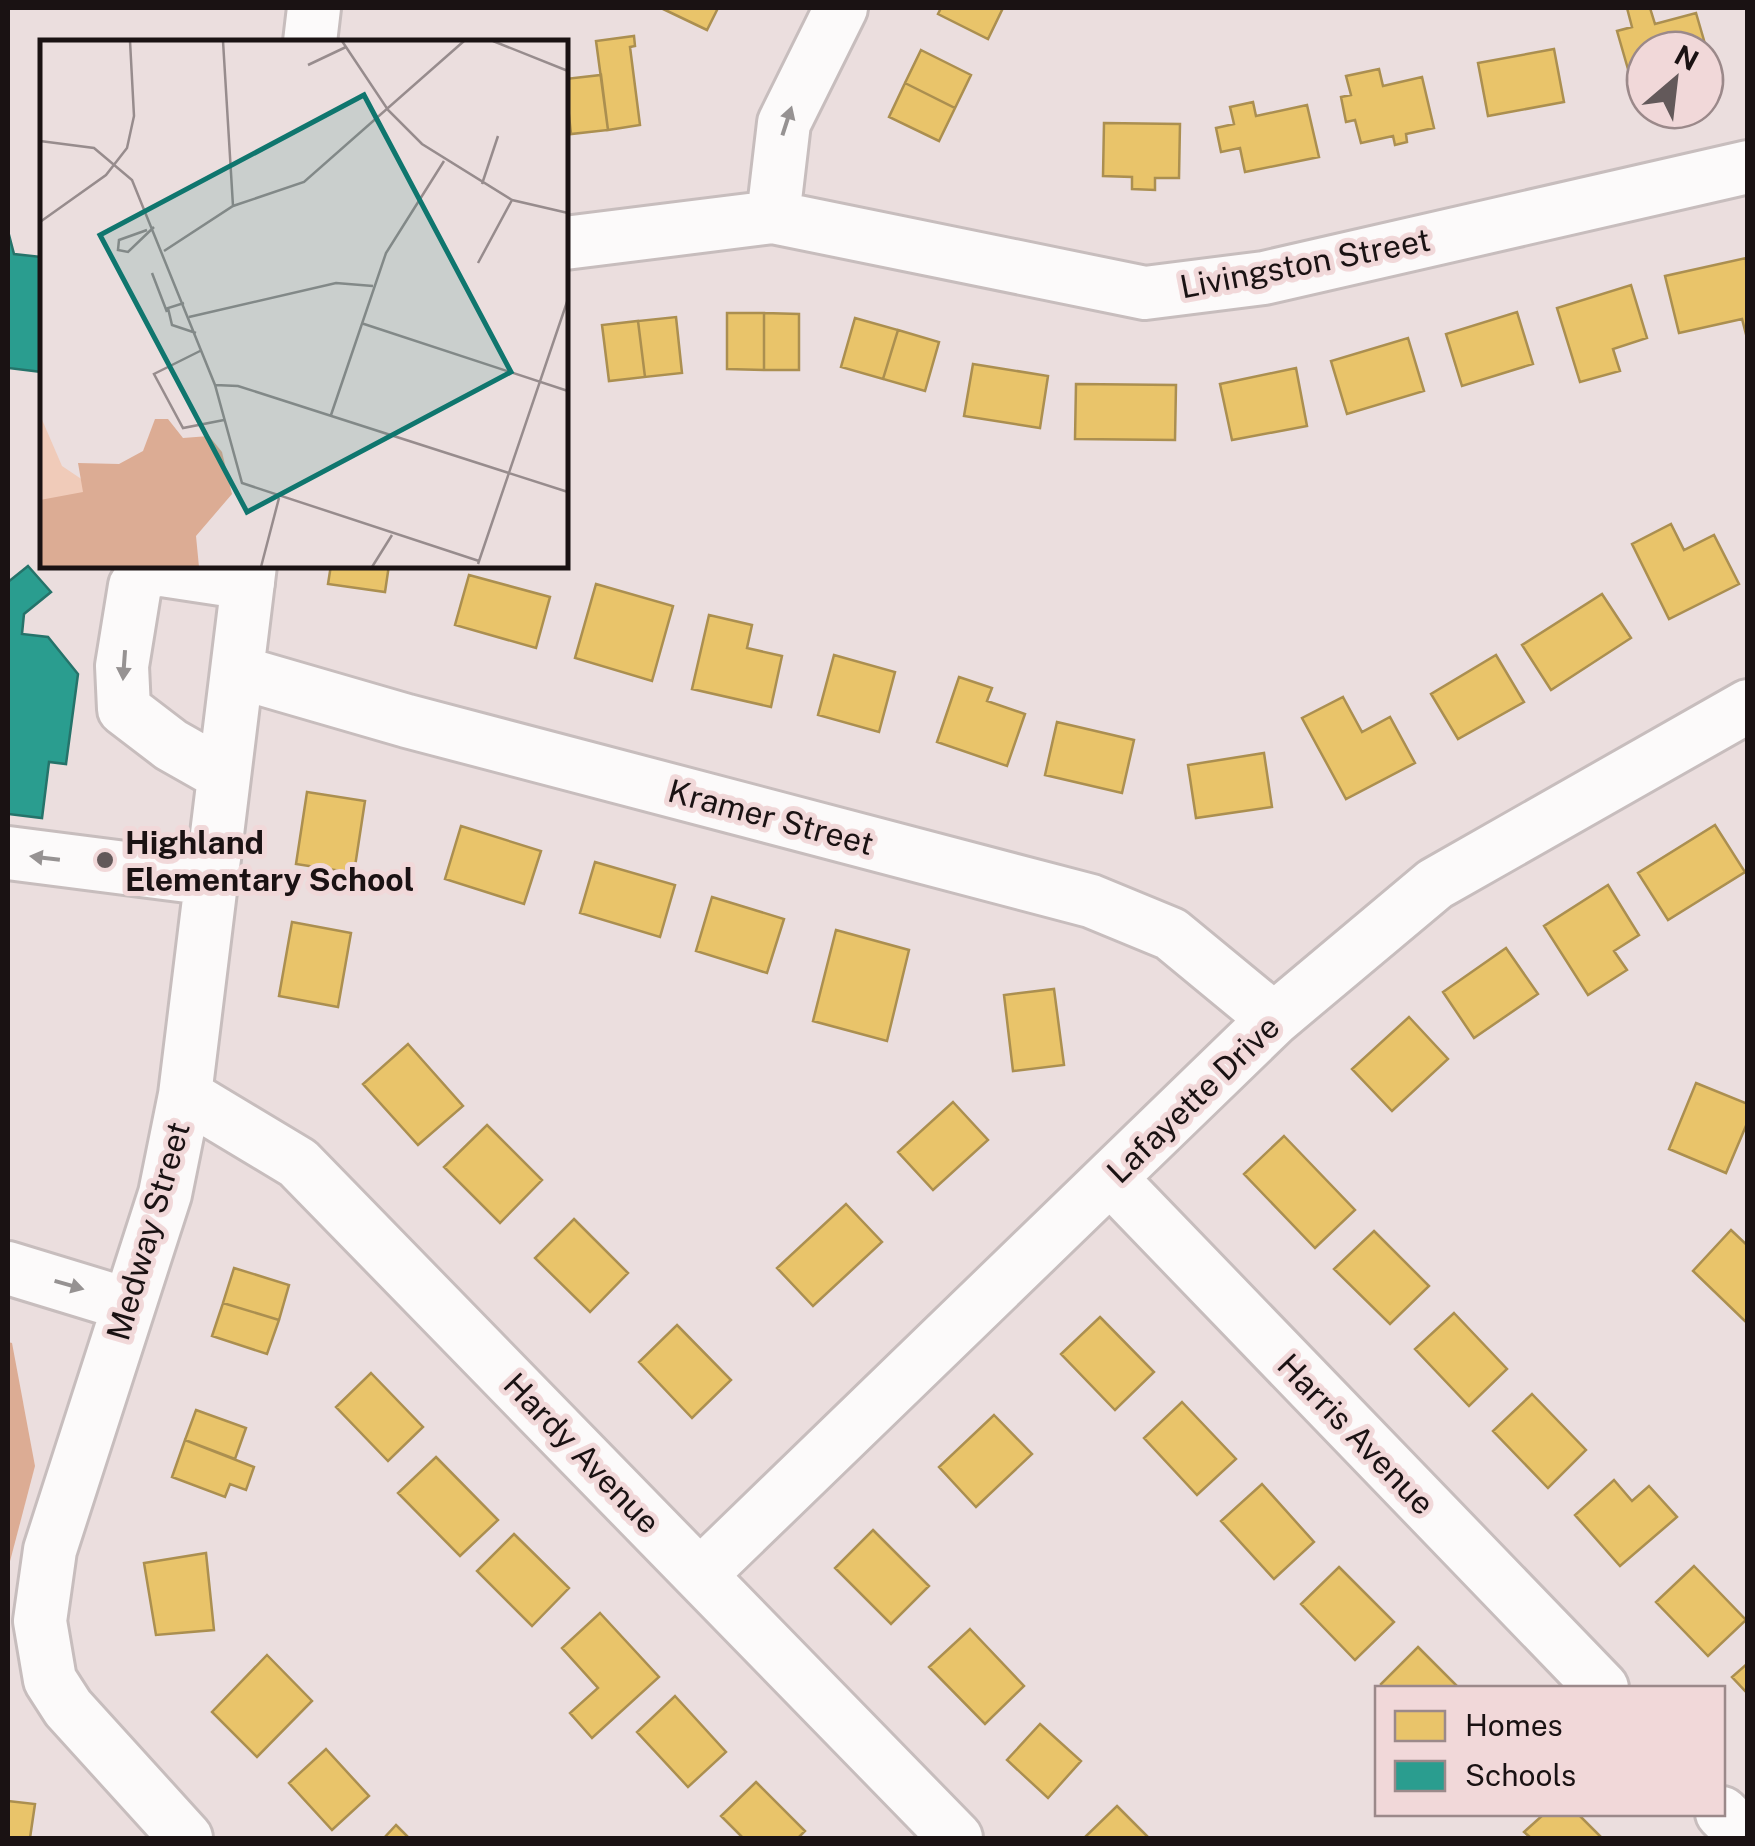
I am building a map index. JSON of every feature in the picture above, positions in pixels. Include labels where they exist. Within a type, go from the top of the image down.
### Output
[{"type":"street","points":[[310,40],[314,8]]},
{"type":"street","points":[[773,217],[784,124],[840,8]]},
{"type":"street","name":"Livingston Street","points":[[568,243],[773,217],[1145,293],[1264,278],[1748,166]]},
{"type":"street","points":[[224,775],[172,745],[124,709],[122,666],[136,576],[150,568],[249,574]]},
{"type":"street","name":"Medway Street","points":[[186,1838],[59,1694],[50,1680],[40,1621],[50,1550],[165,1194],[185,1094],[249,574]]},
{"type":"street","name":"Kramer Street","points":[[238,672],[407,721],[1091,901],[1171,934],[1274,1019]]},
{"type":"street","name":"Lafayette Drive","points":[[701,1574],[1274,1019],[1434,884],[1748,706]]},
{"type":"street","points":[[8,853],[211,879]]},
{"type":"street","name":"Hardy Avenue","points":[[185,1094],[298,1163],[956,1838]]},
{"type":"street","name":"Harris Avenue","points":[[1110,1179],[1600,1686]]},
{"type":"street","points":[[8,1268],[130,1304]]},
{"type":"street","points":[[1725,1816],[1747,1838]]},
{"type":"shaded area","points":[[8,1342],[12,1343],[35,1466],[8,1569]]},
{"type":"building: Homes","points":[[661,8],[718,8],[707,30]]},
{"type":"building: Homes","points":[[941,8],[1003,8],[988,39],[938,14]]},
{"type":"building: Homes","points":[[1627,8],[1650,8],[1655,24],[1696,13],[1701,30],[1625,30],[1625,59],[1617,31],[1632,27]]},
{"type":"building: Homes","points":[[634,36],[635,46],[630,47],[640,125],[608,130],[596,41]]},
{"type":"building: Homes","points":[[1554,49],[1564,102],[1488,116],[1478,63]]},
{"type":"building: Homes","points":[[921,50],[971,75],[955,108],[905,83]]},
{"type":"building: Homes","points":[[1379,69],[1383,86],[1422,77],[1434,128],[1406,134],[1407,142],[1395,145],[1393,136],[1361,143],[1355,120],[1346,122],[1341,97],[1351,95],[1346,76]]},
{"type":"building: Homes","points":[[601,75],[608,130],[571,134],[568,79]]},
{"type":"building: Homes","points":[[905,83],[955,108],[939,141],[889,117]]},
{"type":"building: Homes","points":[[1253,102],[1256,116],[1307,105],[1319,157],[1245,172],[1240,148],[1221,152],[1216,128],[1234,124],[1230,107]]},
{"type":"building: Homes","points":[[1104,123],[1180,124],[1179,178],[1155,178],[1155,190],[1132,189],[1132,177],[1103,176]]},
{"type":"building: Homes","points":[[1746,258],[1748,342],[1742,319],[1679,333],[1665,276]]},
{"type":"building: Homes","points":[[1631,285],[1647,338],[1613,349],[1620,371],[1580,382],[1557,308]]},
{"type":"building: Homes","points":[[1517,312],[1533,364],[1462,386],[1446,334]]},
{"type":"building: Homes","points":[[727,313],[764,313],[764,370],[727,369]]},
{"type":"building: Homes","points":[[764,313],[799,314],[799,370],[764,370]]},
{"type":"building: Homes","points":[[676,317],[682,373],[645,377],[638,321]]},
{"type":"building: Homes","points":[[855,318],[898,330],[883,379],[841,367]]},
{"type":"building: Homes","points":[[638,321],[645,377],[609,381],[602,325]]},
{"type":"building: Homes","points":[[898,330],[939,342],[925,391],[883,379]]},
{"type":"building: Homes","points":[[1408,338],[1424,391],[1347,414],[1331,361]]},
{"type":"building: Homes","points":[[973,364],[1048,376],[1040,428],[964,416]]},
{"type":"building: Homes","points":[[1296,368],[1307,426],[1232,440],[1220,384]]},
{"type":"building: Homes","points":[[1076,384],[1176,385],[1175,440],[1075,439]]},
{"type":"building: Homes","points":[[1671,524],[1684,550],[1714,535],[1739,584],[1669,619],[1632,544]]},
{"type":"building: Homes","points":[[331,568],[389,568],[385,592],[328,584]]},
{"type":"building: Homes","points":[[469,575],[550,597],[536,648],[455,625]]},
{"type":"building: Homes","points":[[596,584],[673,606],[652,681],[575,658]]},
{"type":"building: Homes","points":[[1602,594],[1631,638],[1551,690],[1522,645]]},
{"type":"building: Homes","points":[[709,615],[752,625],[747,648],[782,656],[771,707],[692,689]]},
{"type":"building: Homes","points":[[834,655],[895,672],[879,732],[818,715]]},
{"type":"building: Homes","points":[[1496,655],[1524,702],[1458,739],[1431,694]]},
{"type":"building: Homes","points":[[959,677],[992,688],[987,701],[1025,714],[1007,766],[937,742]]},
{"type":"building: Homes","points":[[1343,697],[1362,732],[1390,717],[1415,763],[1346,799],[1302,718]]},
{"type":"building: Homes","points":[[1057,722],[1134,740],[1122,793],[1045,775]]},
{"type":"building: Homes","points":[[1264,753],[1272,807],[1196,818],[1188,765]]},
{"type":"building: Homes","points":[[307,792],[365,801],[354,873],[296,864]]},
{"type":"building: Homes","points":[[1715,825],[1745,872],[1668,920],[1638,873]]},
{"type":"building: Homes","points":[[461,826],[541,851],[524,904],[445,879]]},
{"type":"building: Homes","points":[[595,862],[675,885],[660,937],[580,913]]},
{"type":"building: Homes","points":[[1608,885],[1639,935],[1614,951],[1627,970],[1588,995],[1544,926]]},
{"type":"building: Homes","points":[[712,897],[784,919],[767,973],[696,951]]},
{"type":"building: Homes","points":[[292,922],[351,933],[338,1007],[279,996]]},
{"type":"building: Homes","points":[[836,930],[909,950],[887,1041],[813,1021]]},
{"type":"building: Homes","points":[[1506,948],[1538,994],[1474,1038],[1443,992]]},
{"type":"building: Homes","points":[[1054,989],[1064,1065],[1013,1071],[1004,995]]},
{"type":"building: Homes","points":[[1409,1017],[1448,1059],[1392,1111],[1352,1069]]},
{"type":"building: Homes","points":[[408,1044],[463,1106],[418,1145],[363,1084]]},
{"type":"building: Homes","points":[[1696,1083],[1748,1104],[1748,1121],[1726,1173],[1669,1149]]},
{"type":"building: Homes","points":[[953,1102],[988,1140],[933,1190],[898,1152]]},
{"type":"building: Homes","points":[[487,1125],[542,1180],[500,1223],[444,1167]]},
{"type":"building: Homes","points":[[1284,1136],[1355,1210],[1315,1248],[1244,1174]]},
{"type":"building: Homes","points":[[846,1204],[882,1242],[813,1306],[777,1268]]},
{"type":"building: Homes","points":[[574,1219],[628,1273],[590,1312],[535,1258]]},
{"type":"building: Homes","points":[[1731,1230],[1748,1246],[1748,1324],[1693,1271]]},
{"type":"building: Homes","points":[[1374,1231],[1429,1286],[1390,1324],[1334,1269]]},
{"type":"building: Homes","points":[[234,1268],[289,1285],[279,1320],[223,1303]]},
{"type":"building: Homes","points":[[223,1303],[279,1320],[267,1354],[212,1336]]},
{"type":"building: Homes","points":[[1454,1313],[1507,1369],[1469,1406],[1415,1349]]},
{"type":"building: Homes","points":[[1100,1317],[1154,1372],[1115,1410],[1061,1354]]},
{"type":"building: Homes","points":[[677,1325],[731,1380],[692,1418],[639,1362]]},
{"type":"building: Homes","points":[[371,1373],[423,1427],[388,1461],[336,1407]]},
{"type":"building: Homes","points":[[1532,1394],[1586,1450],[1548,1488],[1493,1431]]},
{"type":"building: Homes","points":[[1182,1402],[1236,1459],[1197,1495],[1144,1438]]},
{"type":"building: Homes","points":[[196,1410],[246,1428],[235,1459],[185,1440]]},
{"type":"building: Homes","points":[[994,1415],[1032,1454],[976,1507],[939,1467]]},
{"type":"building: Homes","points":[[185,1440],[254,1467],[246,1490],[230,1484],[225,1497],[172,1477]]},
{"type":"building: Homes","points":[[436,1457],[498,1520],[460,1556],[398,1493]]},
{"type":"building: Homes","points":[[1614,1480],[1632,1501],[1649,1486],[1677,1517],[1620,1566],[1575,1515]]},
{"type":"building: Homes","points":[[1262,1484],[1314,1542],[1274,1579],[1221,1521]]},
{"type":"building: Homes","points":[[873,1530],[929,1586],[891,1624],[835,1568]]},
{"type":"building: Homes","points":[[514,1534],[569,1588],[532,1626],[477,1571]]},
{"type":"building: Homes","points":[[206,1553],[214,1630],[156,1635],[144,1563]]},
{"type":"building: Homes","points":[[1694,1566],[1746,1620],[1708,1656],[1656,1602]]},
{"type":"building: Homes","points":[[1339,1567],[1394,1622],[1355,1660],[1301,1604]]},
{"type":"building: Homes","points":[[600,1613],[659,1677],[592,1738],[570,1713],[598,1688],[562,1648]]},
{"type":"building: Homes","points":[[970,1629],[1024,1686],[985,1724],[929,1667]]},
{"type":"building: Homes","points":[[1418,1647],[1457,1686],[1383,1686]]},
{"type":"building: Homes","points":[[267,1655],[312,1701],[257,1757],[212,1712]]},
{"type":"building: Homes","points":[[1748,1663],[1748,1694],[1732,1677]]},
{"type":"building: Homes","points":[[675,1696],[726,1752],[688,1787],[637,1732]]},
{"type":"building: Homes","points":[[1040,1724],[1081,1761],[1048,1798],[1007,1760]]},
{"type":"building: Homes","points":[[326,1749],[369,1796],[332,1830],[289,1783]]},
{"type":"building: Homes","points":[[756,1782],[805,1831],[798,1838],[743,1838],[721,1816]]},
{"type":"building: Homes","points":[[8,1801],[35,1804],[30,1838],[8,1838]]},
{"type":"building: Homes","points":[[1117,1806],[1149,1838],[1084,1838]]},
{"type":"building: Homes","points":[[1542,1816],[1580,1816],[1602,1838],[1531,1838],[1524,1832]]},
{"type":"building: Homes","points":[[396,1825],[409,1838],[384,1838]]},
{"type":"building: Schools","points":[[8,231],[14,254],[40,257],[40,372],[8,368]]},
{"type":"building: Schools","points":[[28,566],[51,592],[24,614],[22,634],[48,637],[78,674],[66,764],[49,762],[42,818],[8,814],[8,582]]},
{"type":"place","name":"Highland Elementary School","points":[[105,860]]}]
